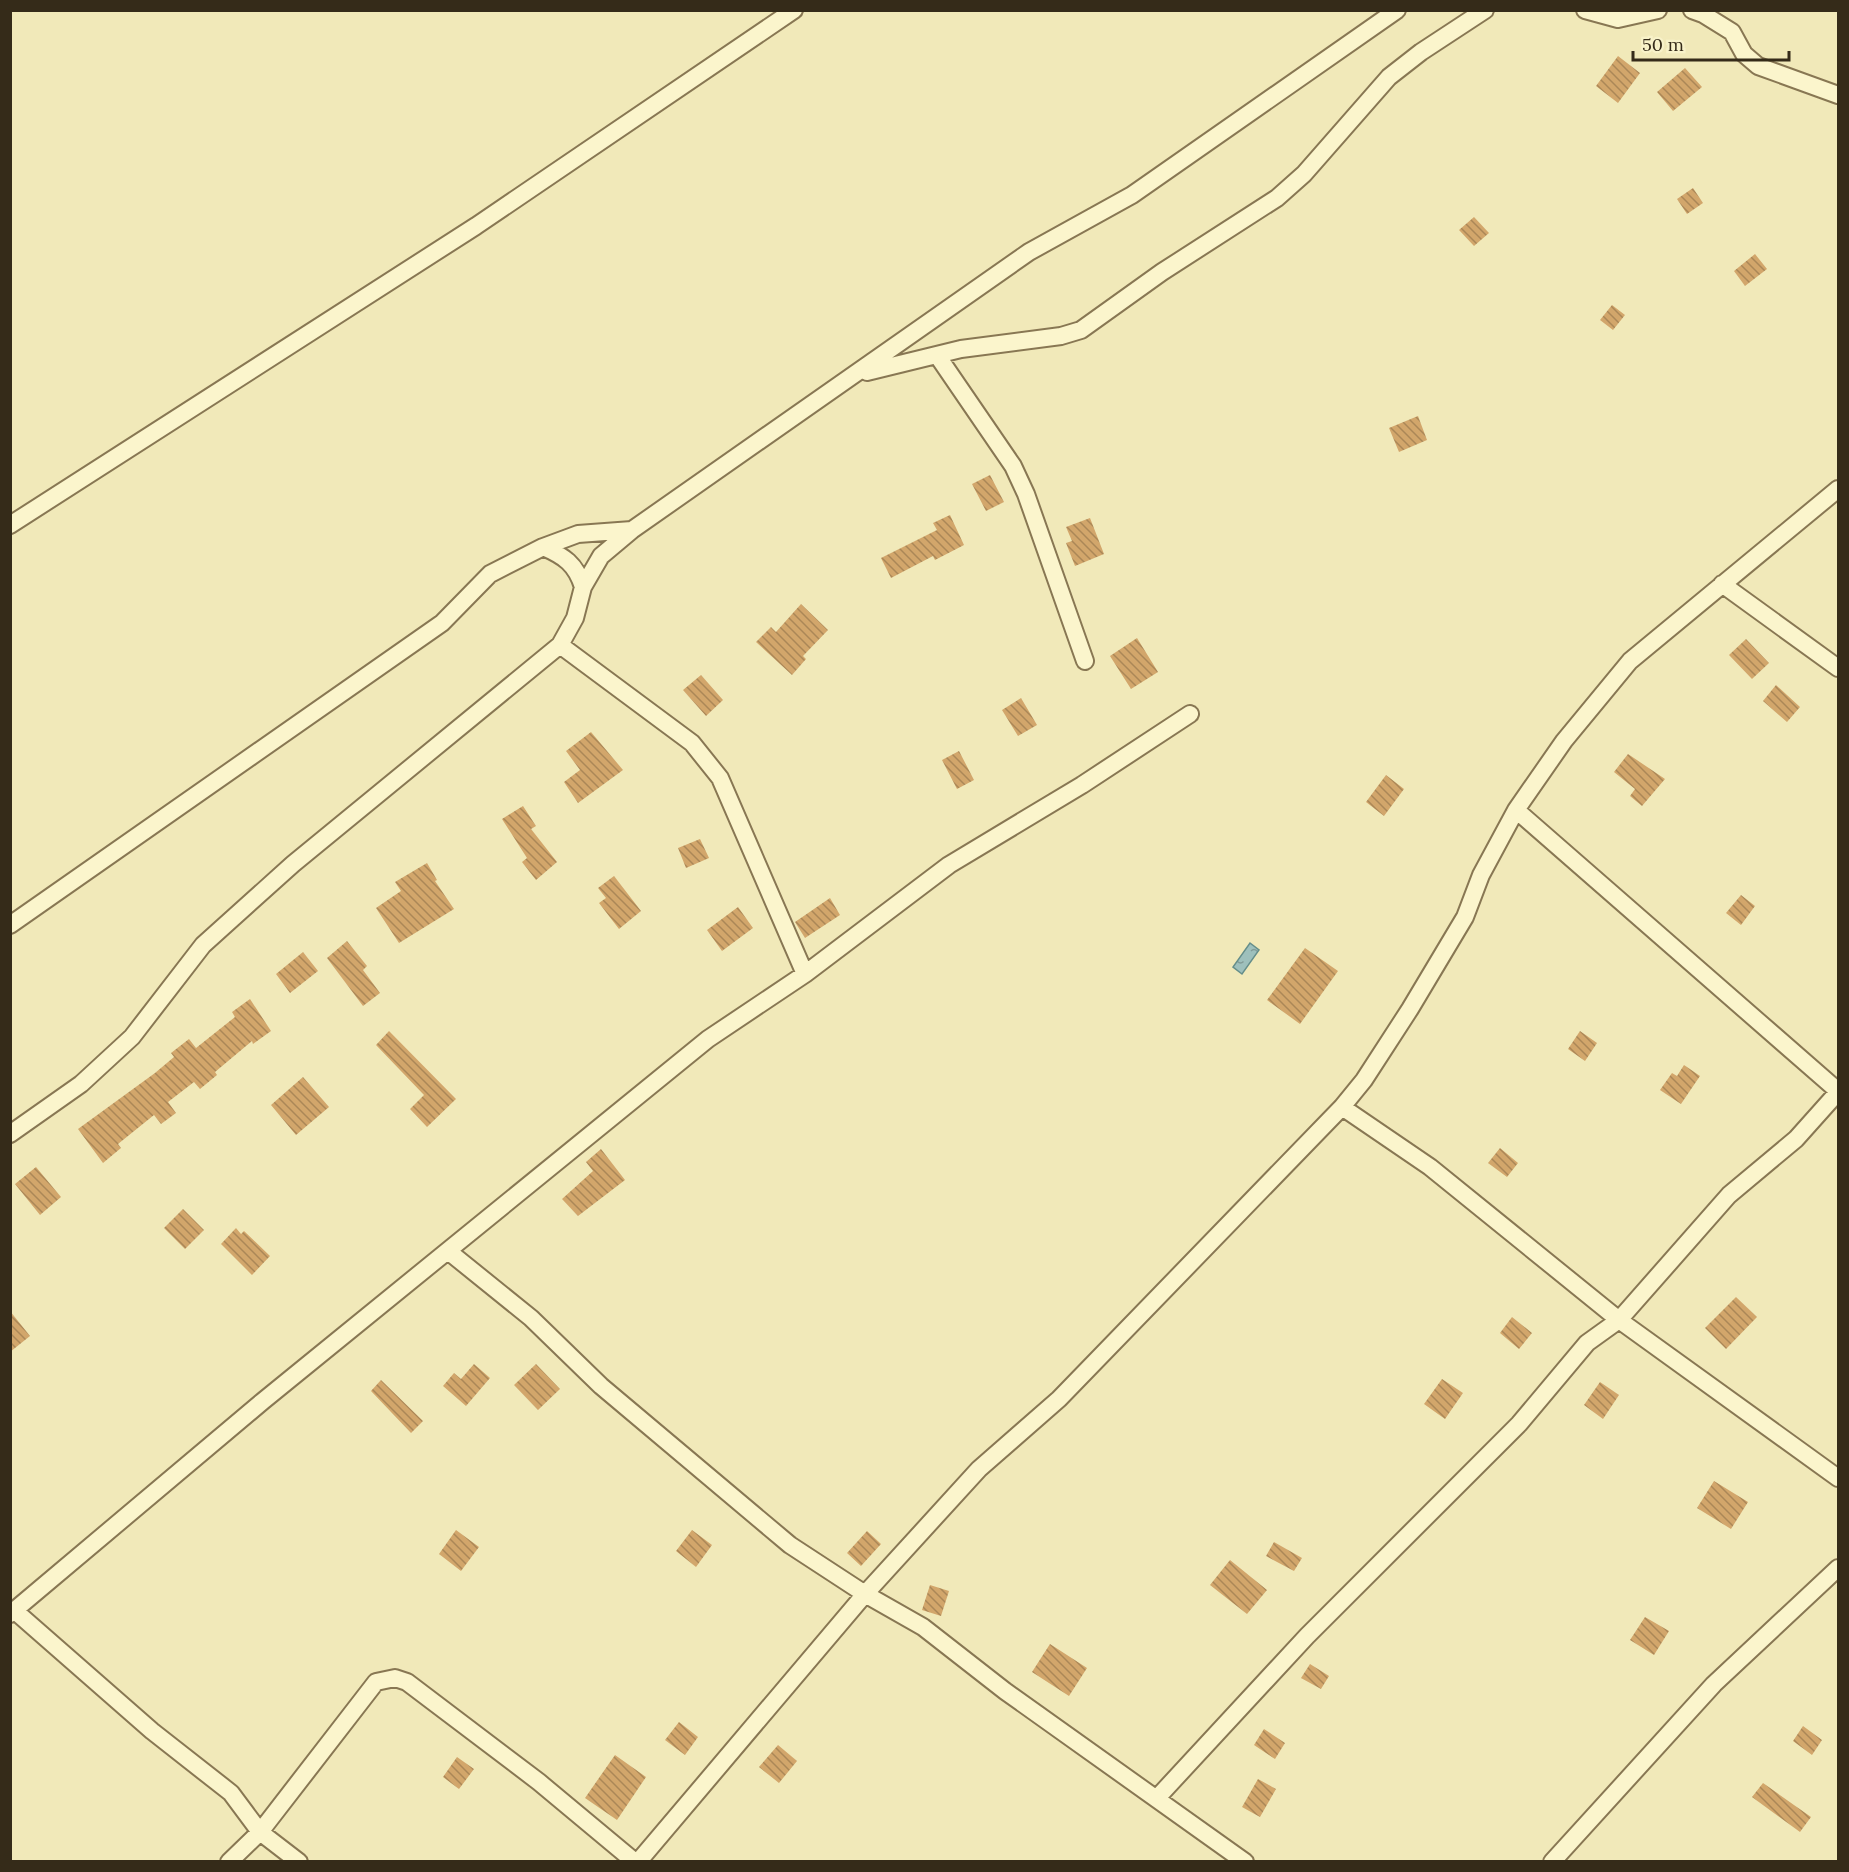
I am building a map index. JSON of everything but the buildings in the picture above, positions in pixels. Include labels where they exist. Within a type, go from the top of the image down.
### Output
[{"type":"street","points":[[10,525],[476,226],[794,10]]},
{"type":"street","points":[[10,1134],[81,1083],[132,1037],[204,945],[293,864],[560,645],[575,618],[583,587],[601,556],[633,530],[858,375],[1029,252],[1132,195],[1397,10]]},
{"type":"street","points":[[858,375],[961,349],[1062,336],[1081,330],[1162,272],[1277,198],[1305,174],[1389,77],[1421,52],[1485,10]]},
{"type":"street","points":[[1585,10],[1618,19],[1658,10]]},
{"type":"street","points":[[1692,10],[1732,32],[1744,54],[1758,66],[1839,95]]},
{"type":"street","points":[[937,355],[1013,466],[1026,494],[1085,661]]},
{"type":"street","points":[[229,1862],[260,1832],[376,1682],[395,1678],[407,1682],[538,1782],[636,1862],[865,1594],[979,1469],[1059,1399],[1342,1107],[1364,1080],[1410,1009],[1465,917],[1481,876],[1516,810],[1564,741],[1630,661],[1839,489]]},
{"type":"street","points":[[10,925],[442,623],[490,574],[543,547],[578,534],[633,530]]},
{"type":"street","points":[[543,547],[565,557],[578,572],[583,587]]},
{"type":"street","points":[[1722,584],[1839,668]]},
{"type":"street","points":[[560,645],[692,742],[720,778],[805,974]]},
{"type":"street","points":[[298,1862],[260,1832],[231,1793],[152,1731],[13,1613],[262,1401],[708,1039],[805,974],[949,865],[1082,785],[1190,714]]},
{"type":"street","points":[[1157,1798],[1307,1636],[1519,1424],[1587,1343],[1619,1320],[1729,1195],[1796,1139],[1839,1092],[1516,810]]},
{"type":"street","points":[[1342,1107],[1430,1167],[1619,1320],[1839,1478]]},
{"type":"street","points":[[448,1251],[531,1318],[601,1386],[790,1545],[865,1594],[923,1627],[1005,1691],[1245,1862]]},
{"type":"street","points":[[1552,1862],[1713,1684],[1839,1569]]},
{"type":"water","points":[[1250,943],[1259,950],[1242,974],[1233,967]]}]
